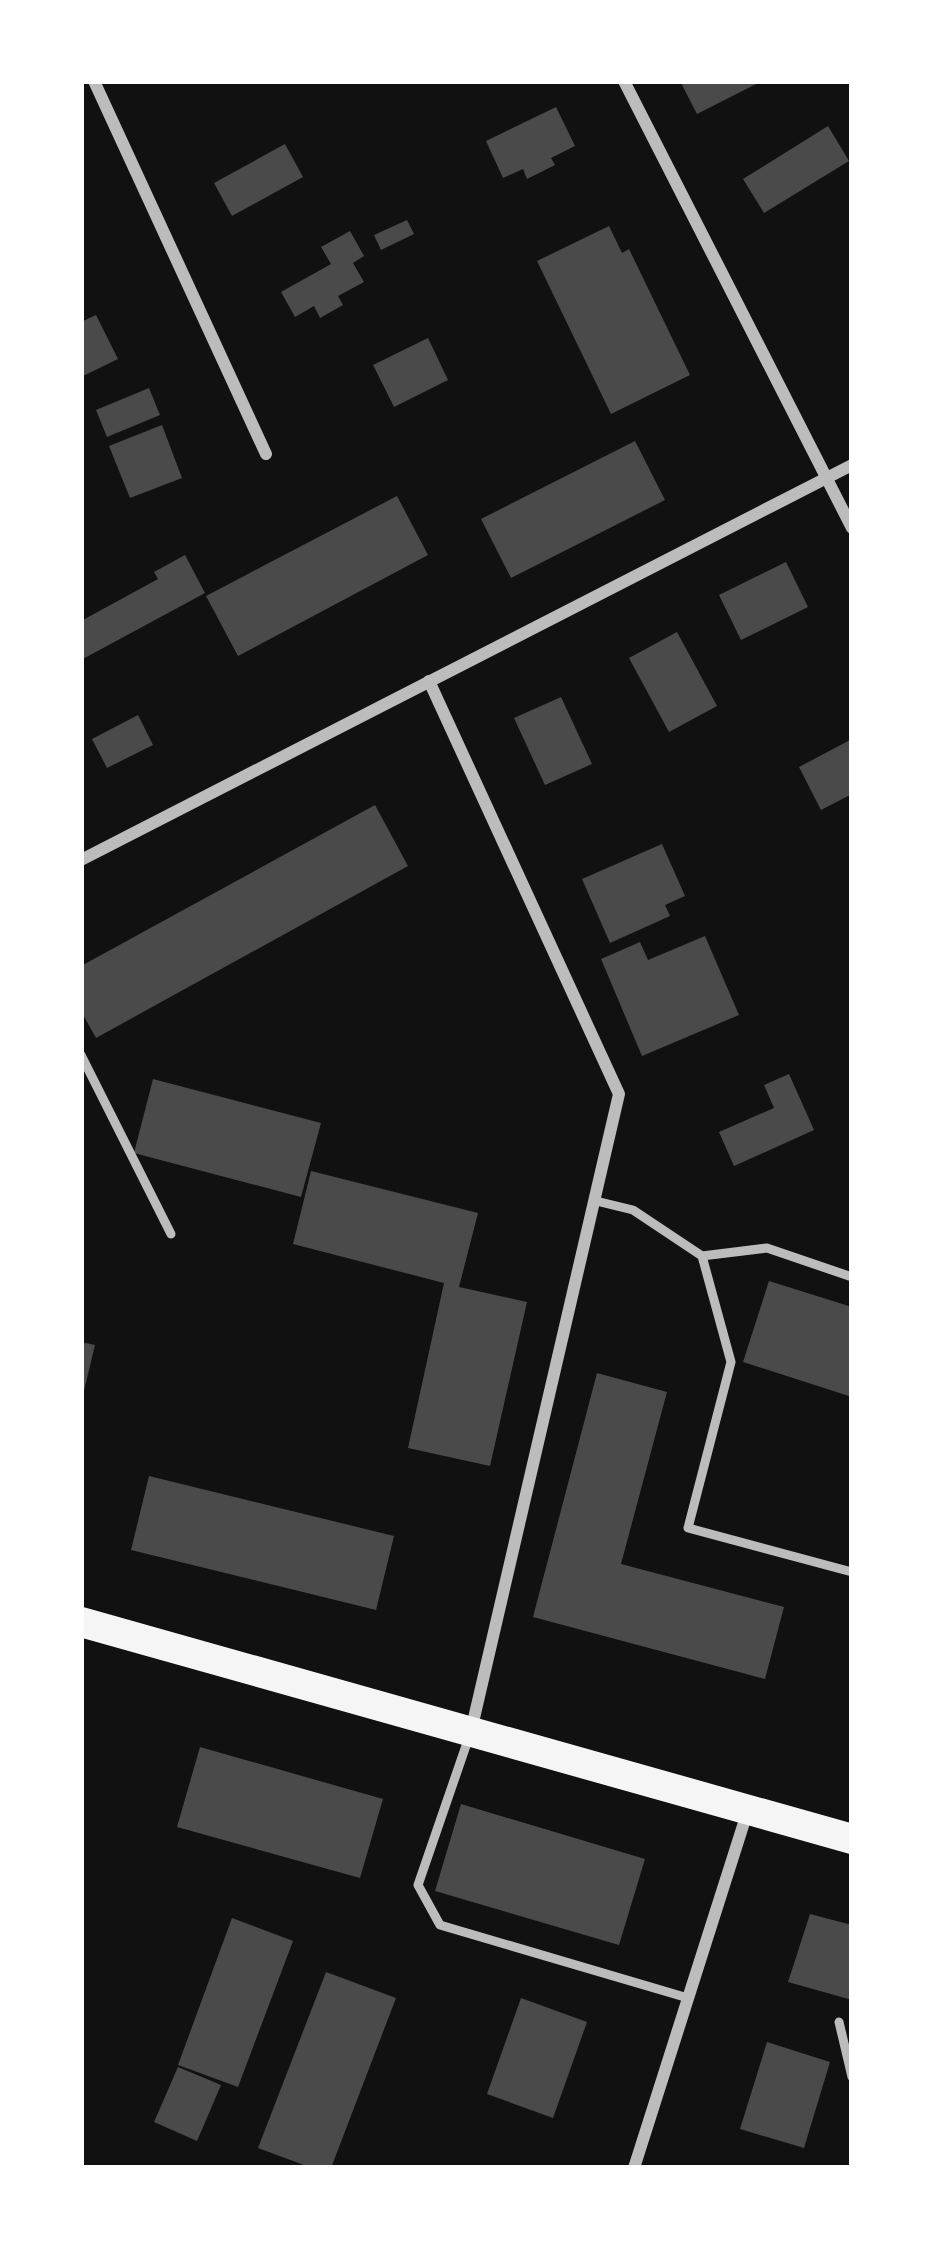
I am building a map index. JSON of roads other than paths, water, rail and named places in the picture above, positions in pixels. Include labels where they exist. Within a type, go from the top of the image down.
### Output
[{"type":"main road","points":[[81,1622],[852,1839]]},
{"type":"street","points":[[94,81],[266,454]]},
{"type":"street","points":[[624,81],[852,528]]},
{"type":"street","points":[[81,860],[852,465]]},
{"type":"street","points":[[430,681],[619,1094],[471,1732]]},
{"type":"street","points":[[634,2168],[748,1810]]},
{"type":"lane","points":[[81,1055],[172,1234]]},
{"type":"lane","points":[[596,1201],[633,1210],[702,1256],[766,1248],[852,1277]]},
{"type":"lane","points":[[702,1256],[730,1362],[688,1528],[852,1572]]},
{"type":"lane","points":[[471,1732],[418,1886],[440,1925],[688,1998]]},
{"type":"lane","points":[[839,2022],[852,2077]]}]
